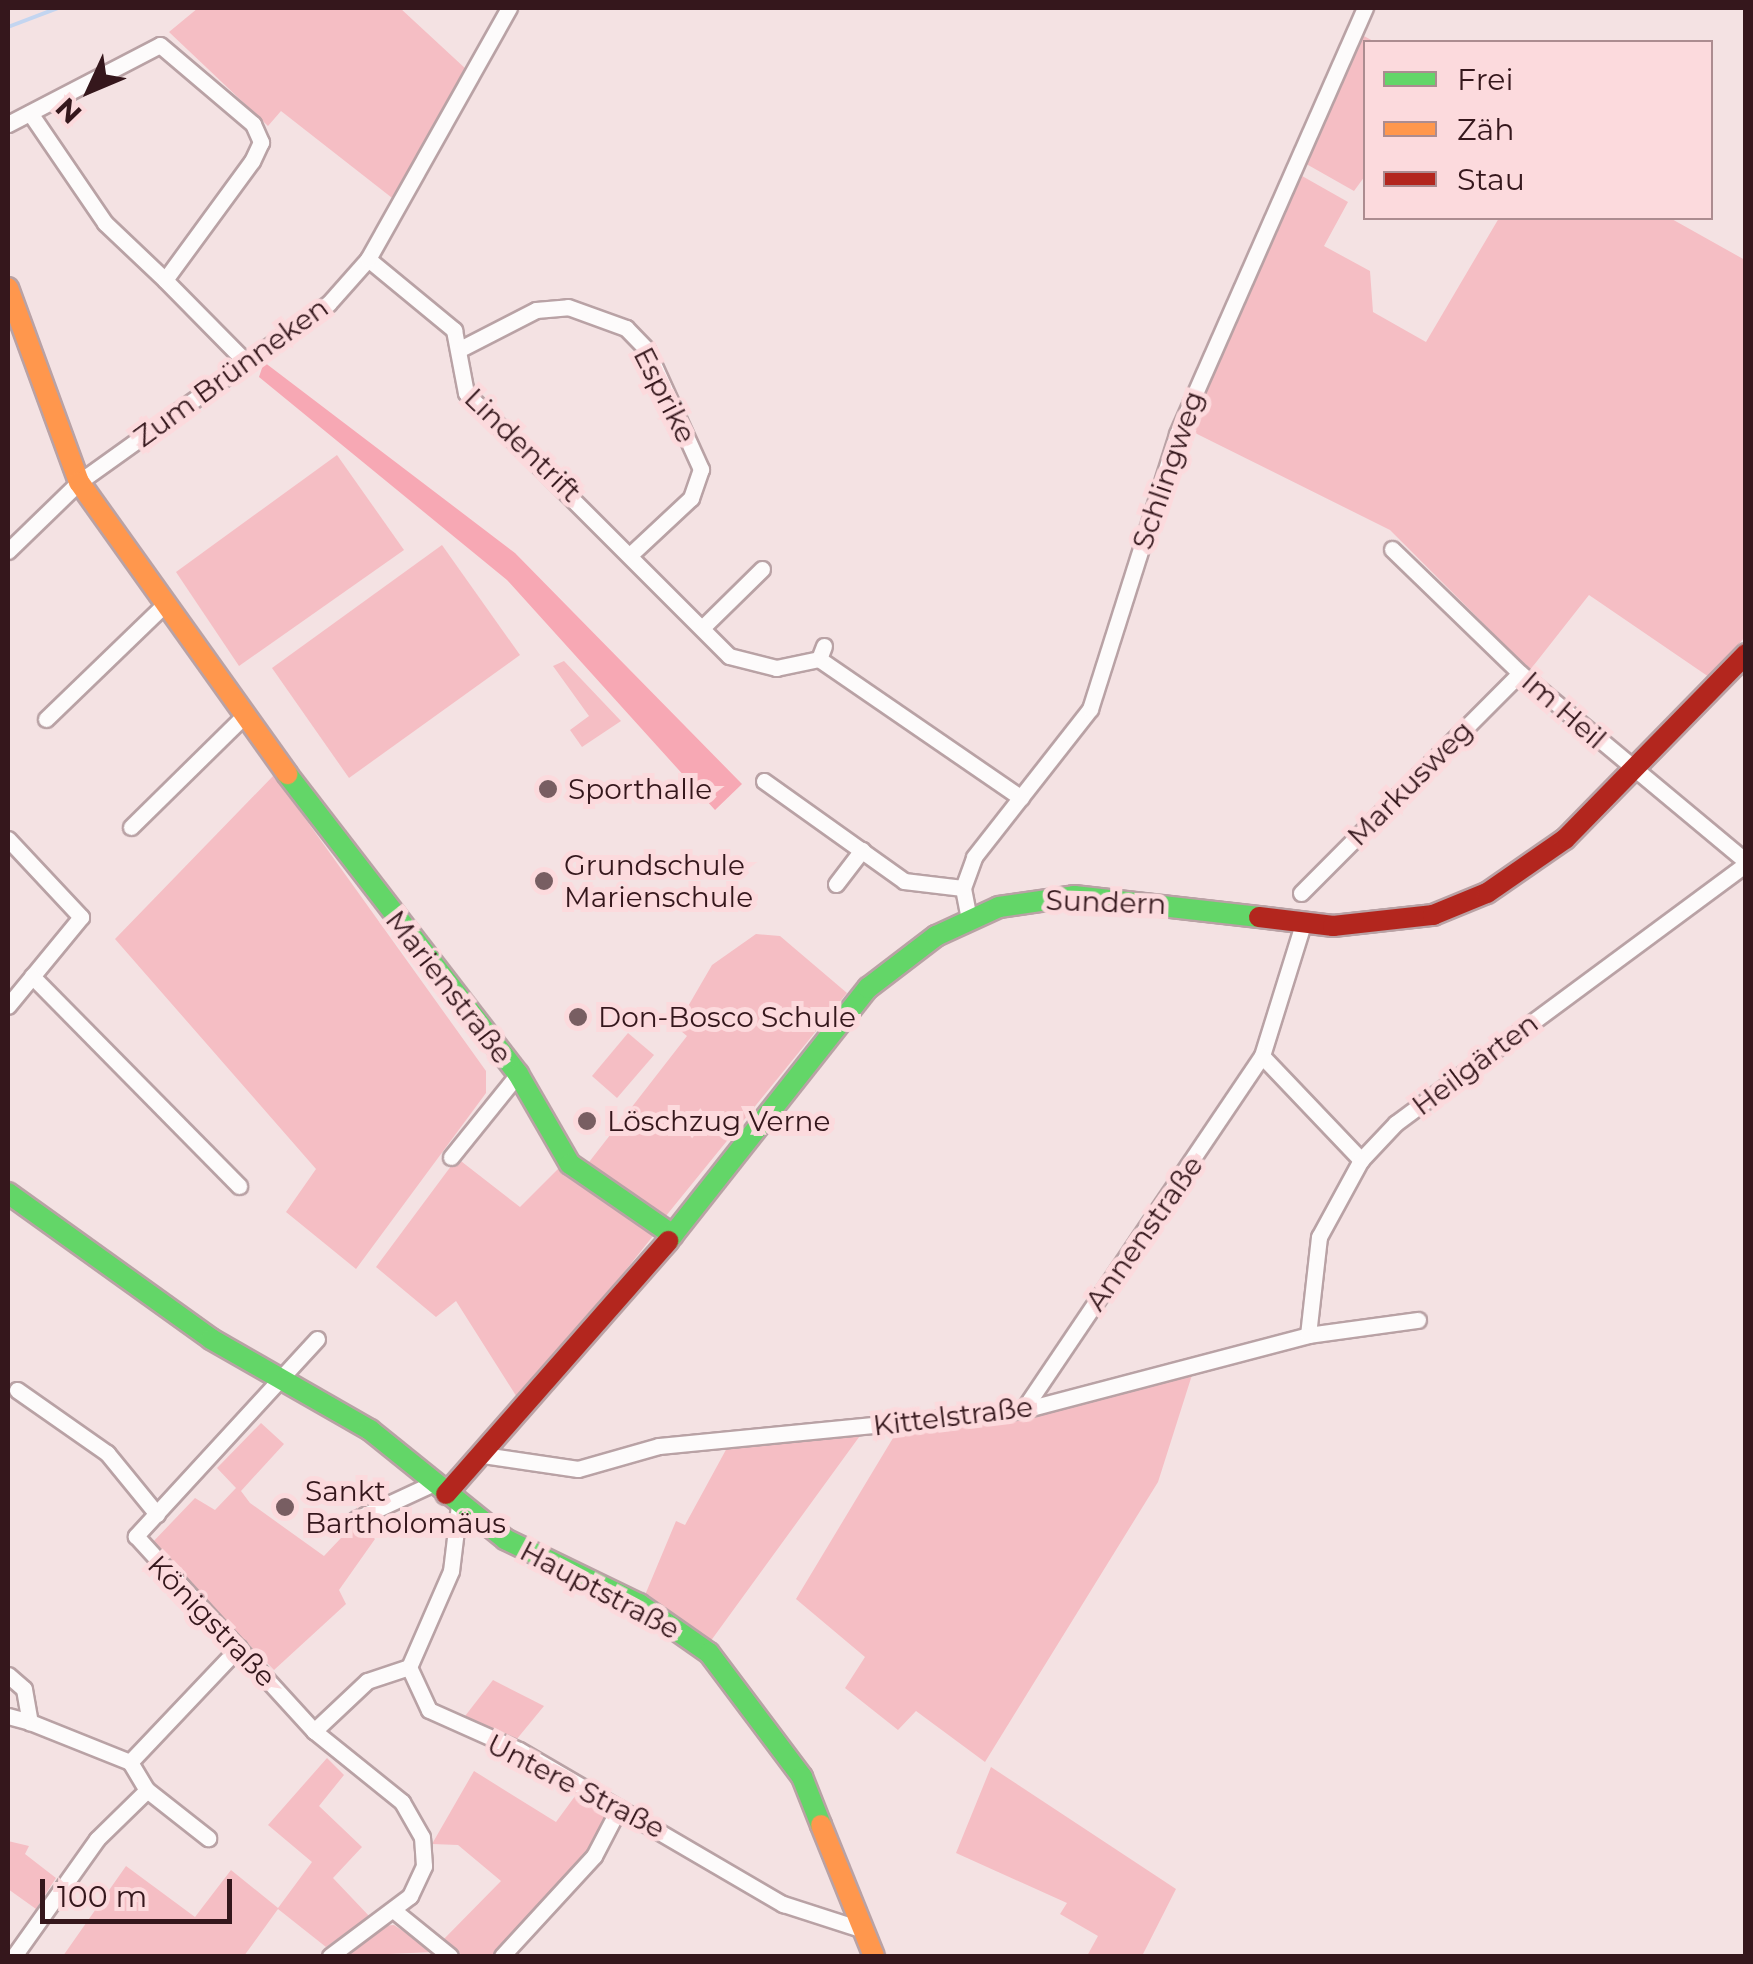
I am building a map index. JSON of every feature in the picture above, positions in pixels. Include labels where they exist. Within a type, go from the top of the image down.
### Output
[{"type":"street","name":"Zum Brünneken","points":[[8,550],[79,482],[330,304],[368,259],[508,8]]},
{"type":"street","name":"Schlingweg","points":[[963,888],[974,858],[1090,709],[1177,434],[1365,8]]},
{"type":"street","points":[[8,124],[160,45],[253,124],[261,142],[252,161],[165,280]]},
{"type":"street","points":[[30,114],[106,223],[246,362]]},
{"type":"street","name":"Lindentrift","points":[[368,259],[464,347],[458,378],[466,394],[632,554],[702,628],[752,666],[822,653],[1021,798]]},
{"type":"street","name":"Marienstraße","points":[[8,288],[14,330],[79,482],[243,717],[518,1074],[570,1164],[672,1235]]},
{"type":"street","name":"Esprike","points":[[464,347],[536,310],[568,307],[600,313],[647,350],[701,469],[691,498],[632,554]]},
{"type":"street","name":"Im Heil","points":[[1392,549],[1520,673],[1746,862]]},
{"type":"street","points":[[702,628],[762,570]]},
{"type":"street","points":[[46,719],[165,604]]},
{"type":"street","name":"Sundern","points":[[447,1494],[672,1235],[868,988],[969,919],[1074,896],[1303,924],[1399,922],[1487,894],[1565,839],[1746,654]]},
{"type":"street","name":"Markusweg","points":[[1300,894],[1520,673]]},
{"type":"street","points":[[131,827],[243,717]]},
{"type":"street","points":[[764,782],[925,889],[963,888],[969,919]]},
{"type":"street","points":[[8,838],[81,917],[8,1006]]},
{"type":"street","points":[[836,884],[862,850]]},
{"type":"street","name":"Heilgärten","points":[[1308,1335],[1319,1238],[1361,1160],[1396,1122],[1746,862]]},
{"type":"street","name":"Annenstraße","points":[[1022,1410],[1262,1056],[1303,924]]},
{"type":"street","points":[[32,976],[239,1186]]},
{"type":"street","points":[[1262,1056],[1361,1160]]},
{"type":"street","points":[[451,1157],[518,1074]]},
{"type":"street","name":"Hauptstraße","points":[[8,1194],[285,1382],[370,1430],[505,1539],[645,1607],[738,1682],[802,1777],[874,1956]]},
{"type":"street","name":"Kittelstraße","points":[[483,1455],[578,1468],[659,1446],[1022,1410],[1308,1335],[1418,1320]]},
{"type":"street","name":"Königstraße","points":[[316,1338],[285,1382],[136,1536],[139,1546],[314,1731],[412,1814],[424,1866],[397,1913]]},
{"type":"street","points":[[17,1390],[108,1454],[158,1514]]},
{"type":"street","points":[[314,1731],[367,1681],[409,1667],[451,1570],[447,1494],[356,1518]]},
{"type":"street","points":[[130,1762],[238,1647]]},
{"type":"street","name":"Untere Straße","points":[[409,1667],[444,1722],[519,1750],[782,1904],[864,1930]]},
{"type":"street","points":[[8,1675],[24,1689],[30,1722]]},
{"type":"street","points":[[8,1716],[130,1762],[148,1790],[208,1838]]},
{"type":"street","points":[[14,1956],[96,1839],[148,1790]]},
{"type":"street","points":[[502,1956],[594,1856],[619,1808]]},
{"type":"street","points":[[330,1956],[397,1913],[450,1956]]},
{"type":"shaded area","points":[[198,8],[400,8],[467,70],[396,201],[281,111],[268,126],[169,32]]},
{"type":"shaded area","points":[[1362,35],[1371,40],[1363,40],[1363,179],[1354,191],[1301,161]]},
{"type":"shaded area","points":[[1295,172],[1348,202],[1324,246],[1370,271],[1373,312],[1426,342],[1498,220],[1674,220],[1745,260],[1745,637],[1709,677],[1589,595],[1530,670],[1390,530],[1189,430]]},
{"type":"shaded area","points":[[264,362],[515,553],[742,784],[715,810],[507,580],[259,377]]},
{"type":"shaded area","points":[[337,455],[404,550],[239,666],[176,572]]},
{"type":"shaded area","points":[[442,545],[520,655],[349,778],[272,668]]},
{"type":"shaded area","points":[[564,661],[621,721],[582,747],[570,730],[589,716],[553,666]]},
{"type":"shaded area","points":[[274,775],[486,1071],[486,1093],[356,1269],[286,1212],[316,1169],[115,939]]},
{"type":"shaded area","points":[[756,934],[780,936],[847,993],[661,1222],[586,1166],[687,1036],[676,1027],[712,965]]},
{"type":"shaded area","points":[[628,1033],[654,1055],[617,1098],[592,1076]]},
{"type":"shaded area","points":[[457,1158],[520,1207],[560,1167],[653,1236],[520,1402],[456,1301],[436,1317],[376,1267]]},
{"type":"shaded area","points":[[1192,1375],[1158,1482],[985,1762],[916,1711],[898,1730],[845,1688],[865,1657],[796,1599],[893,1438]]},
{"type":"shaded area","points":[[261,1423],[284,1444],[241,1491],[250,1503],[324,1556],[357,1521],[375,1539],[339,1590],[346,1604],[274,1670],[150,1545],[195,1498],[215,1510],[236,1488],[217,1468]]},
{"type":"shaded area","points":[[862,1433],[710,1642],[645,1595],[676,1521],[685,1525],[728,1446]]},
{"type":"shaded area","points":[[493,1680],[544,1706],[516,1740],[462,1720]]},
{"type":"shaded area","points":[[327,1758],[344,1775],[319,1806],[362,1847],[333,1878],[370,1917],[326,1947],[278,1909],[244,1956],[63,1956],[126,1866],[195,1917],[231,1870],[278,1908],[312,1862],[268,1825]]},
{"type":"shaded area","points":[[991,1767],[1176,1889],[1142,1956],[1087,1956],[1098,1936],[1060,1914],[1067,1903],[956,1853]]},
{"type":"shaded area","points":[[474,1771],[556,1822],[578,1792],[608,1812],[586,1857],[497,1956],[464,1956],[441,1942],[501,1881],[458,1845],[432,1844]]},
{"type":"shaded area","points":[[8,1841],[29,1846],[25,1854],[56,1878],[36,1909],[8,1889]]},
{"type":"shaded area","points":[[394,1925],[434,1952],[342,1956],[380,1926]]},
{"type":"waterway","points":[[8,27],[58,8]]},
{"type":"traffic: fast","points":[[287,774],[518,1074],[570,1164],[673,1235]]},
{"type":"traffic: fast","points":[[668,1241],[868,988],[936,936],[999,907],[1074,896],[1259,917]]},
{"type":"traffic: fast","points":[[8,1193],[211,1339],[370,1430],[505,1539],[639,1604],[709,1653],[802,1777],[821,1825]]},
{"type":"traffic: slow","points":[[8,288],[79,482],[287,774]]},
{"type":"traffic: slow","points":[[821,1825],[874,1956]]},
{"type":"traffic: jam","points":[[1259,917],[1333,926],[1433,915],[1487,893],[1565,839],[1746,654]]},
{"type":"traffic: jam","points":[[446,1494],[668,1241]]},
{"type":"place","name":"Sporthalle","points":[[548,789]]},
{"type":"place","name":"Grundschule Marienschule","points":[[544,881]]},
{"type":"place","name":"Don-Bosco Schule","points":[[578,1017]]},
{"type":"place","name":"Löschzug Verne","points":[[587,1121]]},
{"type":"place","name":"Sankt Bartholomäus","points":[[285,1507]]}]
